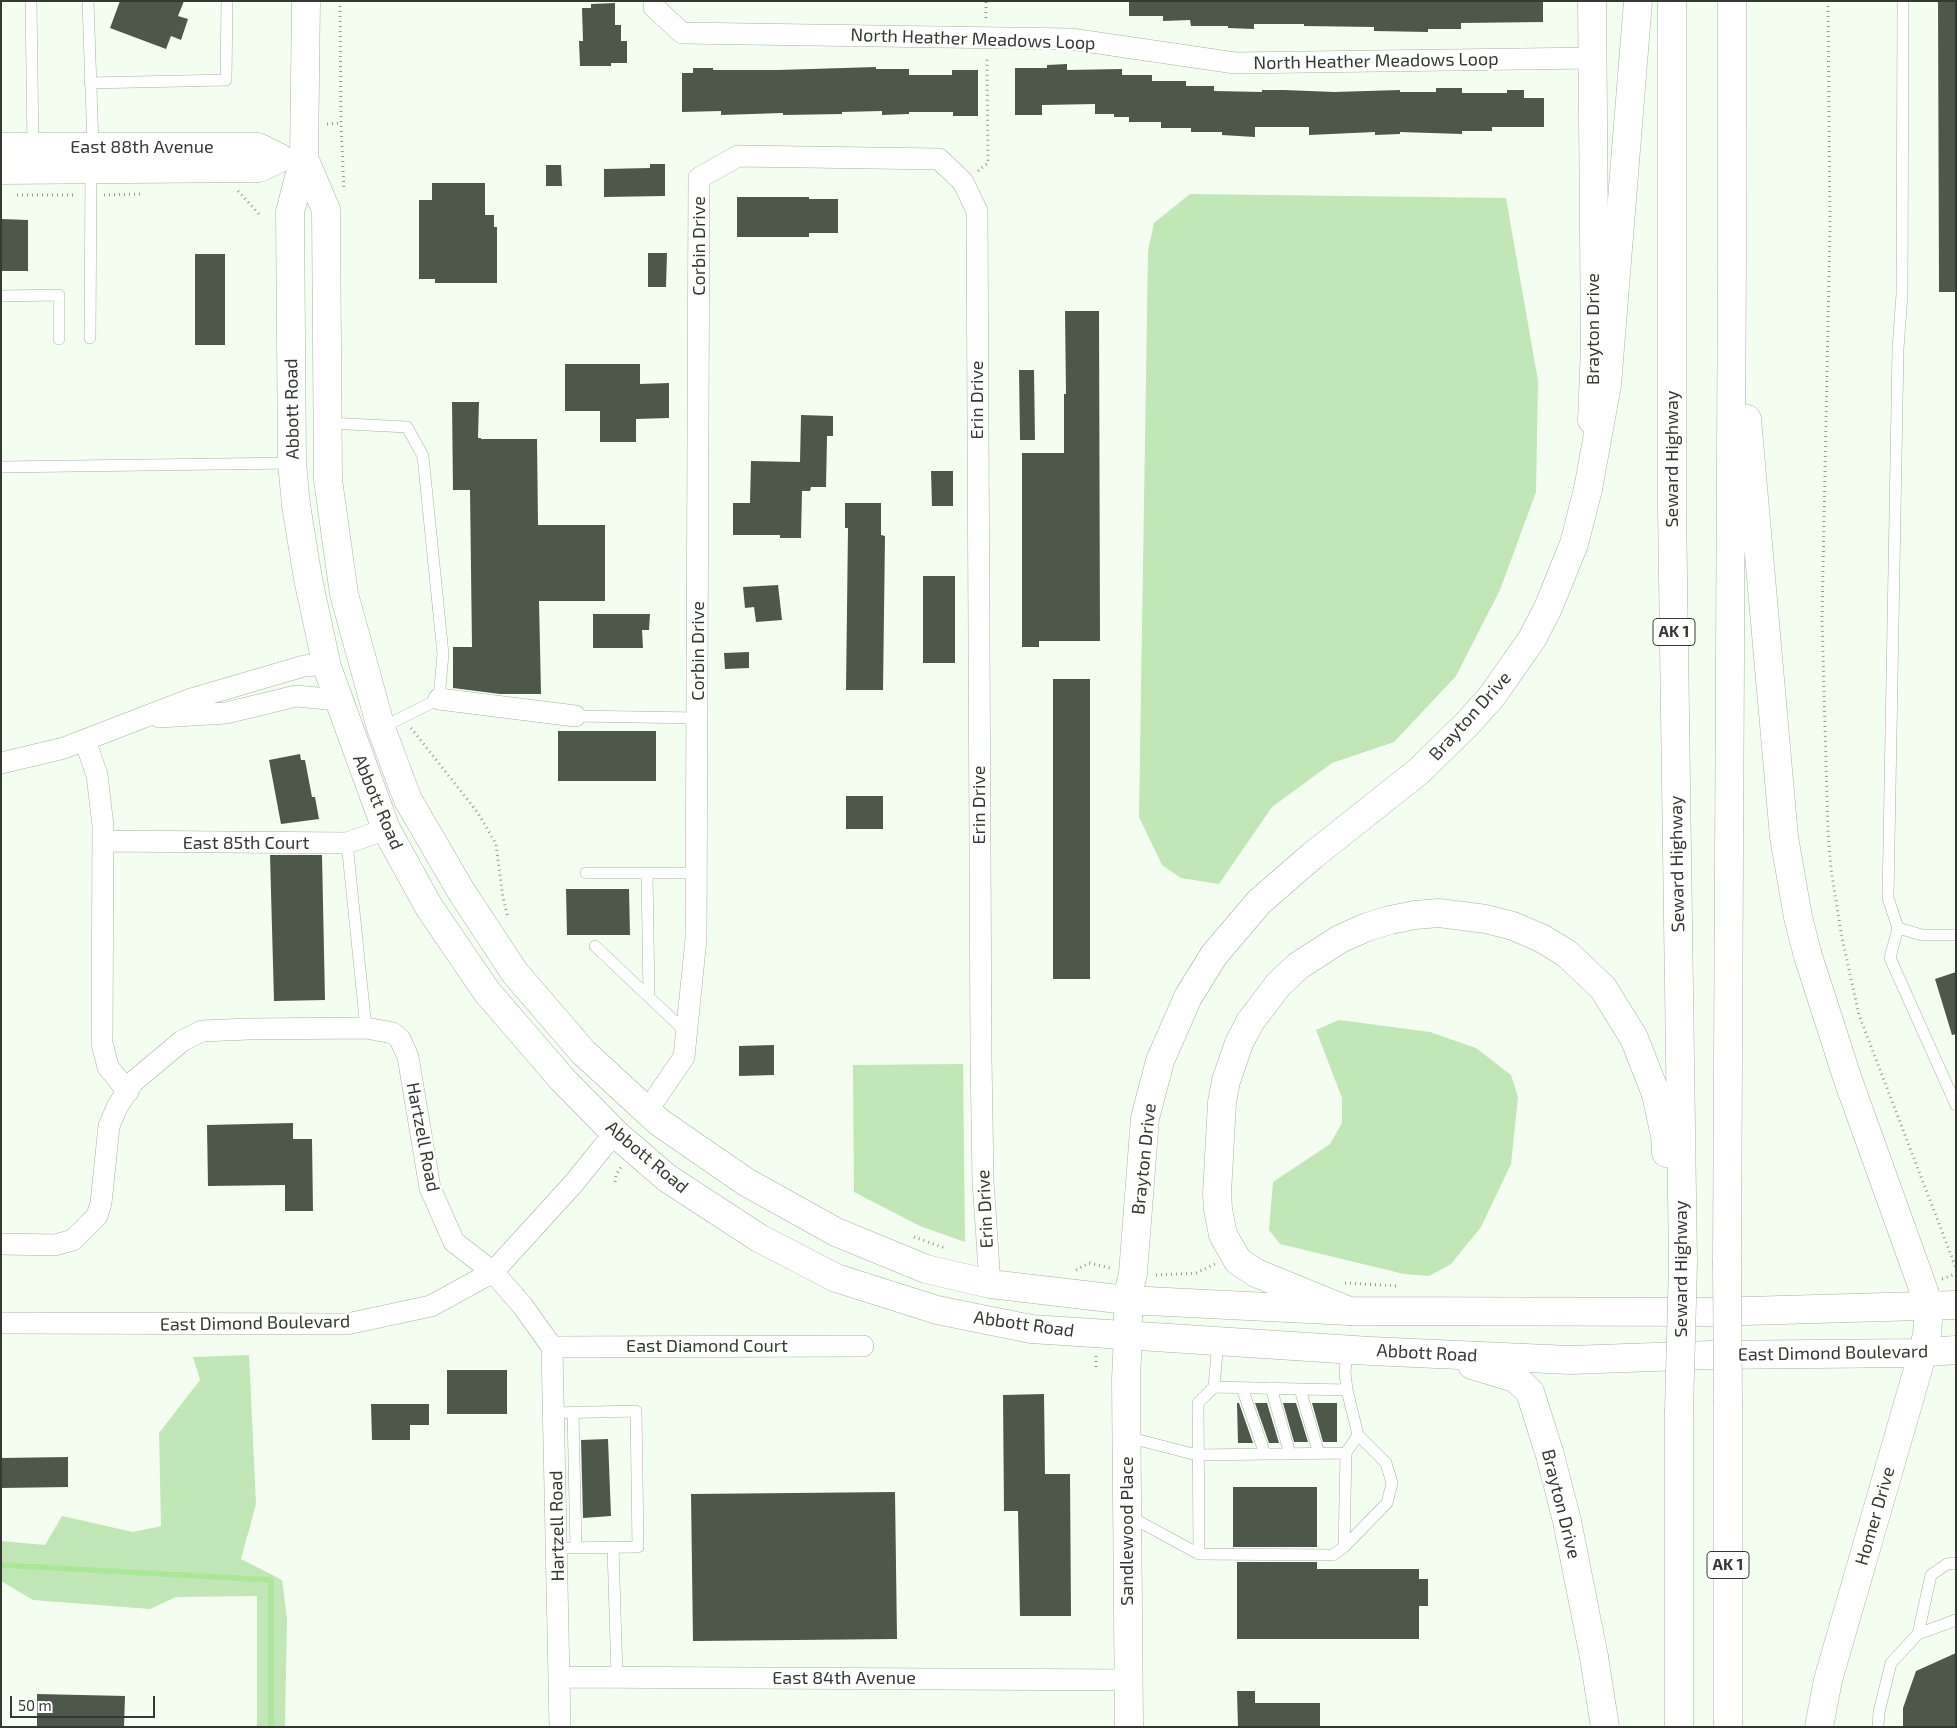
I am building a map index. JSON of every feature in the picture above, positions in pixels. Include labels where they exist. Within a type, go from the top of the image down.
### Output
[{"type":"main road","name":"Abbott Road","points":[[306,1],[292,158],[290,212],[292,463],[296,505],[308,579],[327,665],[386,829],[429,907],[487,992],[562,1079],[616,1134],[667,1178],[759,1238],[836,1278],[937,1310],[956,1314],[1031,1329],[1430,1354],[1570,1360],[1710,1355]]},
{"type":"main road","name":"Brayton Drive","points":[[1128,1336],[1127,1300],[1134,1272],[1141,1154],[1148,1105],[1160,1062],[1188,997],[1214,955],[1259,902],[1312,856],[1419,771],[1463,728],[1492,696],[1527,646],[1548,608],[1574,544],[1588,489],[1595,347],[1592,1]]},
{"type":"main road","points":[[1588,489],[1607,385],[1638,1]]},
{"type":"main road","name":"Seward Highway","points":[[1672,1],[1672,508],[1676,1263],[1679,1411],[1679,1727]]},
{"type":"main road","name":"AK 1","points":[[1728,1727],[1727,1262],[1732,1]]},
{"type":"main road","name":"East 88th Avenue","points":[[1,147],[33,147],[92,158],[259,168],[292,158]]},
{"type":"main road","name":"East 88th Avenue","points":[[1,170],[92,158]]},
{"type":"main road","name":"Abbott Road","points":[[292,158],[326,210],[328,480],[344,594],[382,728],[408,800],[461,891],[515,973],[583,1052],[659,1122],[746,1182],[836,1232],[926,1269],[990,1284],[1127,1300],[1349,1311],[1711,1312],[1929,1305]]},
{"type":"main road","points":[[1732,255],[1784,837],[1798,917],[1816,981],[1848,1080],[1929,1305],[1956,1305]]},
{"type":"main road","points":[[327,665],[345,682],[356,698],[375,753],[388,780],[408,800]]},
{"type":"main road","points":[[1349,1311],[1256,1274],[1238,1261],[1233,1253],[1223,1235],[1218,1209],[1218,1152],[1222,1102],[1232,1062],[1250,1022],[1262,1004],[1291,972],[1315,954],[1358,931],[1390,920],[1415,915],[1440,913],[1463,915],[1486,918],[1513,926],[1540,938],[1566,953],[1603,988],[1634,1038],[1651,1078],[1660,1109],[1676,1263]]},
{"type":"main road","points":[[616,1134],[647,1112]]},
{"type":"main road","name":"Homer Drive","points":[[1819,1727],[1828,1680],[1923,1352],[1927,1334],[1929,1305]]},
{"type":"main road","name":"Sandlewood Place","points":[[1128,1336],[1129,1727]]},
{"type":"main road","name":"East Dimond Boulevard","points":[[1710,1355],[1956,1350]]},
{"type":"main road","name":"Brayton Drive","points":[[1430,1354],[1515,1378],[1530,1392],[1550,1455],[1567,1521],[1594,1657],[1598,1727]]},
{"type":"main road","points":[[1594,1657],[1605,1727]]},
{"type":"street","name":"North Heather Meadows Loop","points":[[654,1],[654,7],[682,33],[1071,39],[1236,63],[1592,58]]},
{"type":"street","name":"Corbin Drive","points":[[647,1112],[684,1057],[696,939],[699,178],[738,156],[796,156],[939,159],[964,182]]},
{"type":"street","name":"Erin Drive","points":[[964,182],[977,211],[976,324],[981,1057],[983,1181],[990,1284]]},
{"type":"street","points":[[1,763],[64,748],[191,699],[304,666],[327,665]]},
{"type":"street","points":[[144,717],[226,713],[296,696],[338,700]]},
{"type":"street","points":[[439,700],[575,716]]},
{"type":"street","points":[[85,740],[97,775],[104,841],[102,1043],[108,1067],[128,1092]]},
{"type":"street","name":"East 85th Court","points":[[104,841],[348,843],[386,829]]},
{"type":"street","name":"Hartzell Road","points":[[1,1244],[55,1245],[73,1240],[98,1216],[109,1126],[117,1107],[133,1082],[182,1040],[202,1032],[249,1029],[366,1028],[393,1033],[400,1039],[408,1057],[430,1188],[454,1242],[492,1272],[522,1305],[552,1347],[564,1412],[567,1548],[560,1727]]},
{"type":"street","name":"East Dimond Boulevard","points":[[1,1323],[346,1324],[431,1306],[492,1272],[574,1184],[616,1134]]},
{"type":"street","name":"East Diamond Court","points":[[552,1347],[862,1346]]},
{"type":"street","name":"East 84th Avenue","points":[[561,1676],[1128,1680]]},
{"type":"lane","points":[[31,1],[33,147]]},
{"type":"lane","points":[[88,1],[92,158],[90,338]]},
{"type":"lane","points":[[90,84],[226,80],[227,1]]},
{"type":"lane","points":[[1903,1],[1902,294],[1897,359],[1888,898],[1898,928],[1890,958],[1956,1104]]},
{"type":"lane","points":[[1,296],[59,295],[59,339]]},
{"type":"lane","points":[[328,423],[407,427],[423,456],[443,654],[439,700],[382,728]]},
{"type":"lane","points":[[1,467],[292,463]]},
{"type":"lane","points":[[575,716],[698,718]]},
{"type":"lane","points":[[348,843],[366,1028]]},
{"type":"lane","points":[[586,873],[697,873]]},
{"type":"lane","points":[[647,873],[648,997]]},
{"type":"lane","points":[[1898,928],[1922,935],[1956,935]]},
{"type":"lane","points":[[595,946],[687,1033]]},
{"type":"lane","points":[[1199,1554],[1198,1402],[1214,1387],[1218,1341]]},
{"type":"lane","points":[[1128,1516],[1199,1554],[1333,1554],[1344,1548],[1387,1503],[1392,1483],[1386,1463],[1358,1435],[1347,1390],[1345,1373],[1347,1349]]},
{"type":"lane","points":[[1214,1387],[1347,1390]]},
{"type":"lane","points":[[1242,1388],[1265,1454]]},
{"type":"lane","points":[[1272,1388],[1290,1454]]},
{"type":"lane","points":[[1300,1389],[1319,1454]]},
{"type":"lane","points":[[564,1412],[636,1411],[638,1547],[567,1548]]},
{"type":"lane","points":[[1344,1548],[1346,1453],[1358,1435]]},
{"type":"lane","points":[[1127,1437],[1197,1455],[1346,1453]]},
{"type":"lane","points":[[613,1547],[616,1676]]},
{"type":"lane","points":[[1918,1634],[1931,1575],[1947,1564],[1956,1563]]},
{"type":"lane","points":[[1878,1727],[1879,1712],[1891,1663],[1918,1634],[1956,1620]]},
{"type":"lane","points":[[1129,1727],[1139,1727]]},
{"type":"path","points":[[340,1],[341,123]]},
{"type":"path","points":[[964,182],[988,162],[986,1]]},
{"type":"path","points":[[1828,1],[1830,227],[1822,618],[1828,832],[1831,868],[1842,938],[1859,1015],[1956,1268]]},
{"type":"path","points":[[615,1182],[616,1175],[623,1165],[619,1161]]},
{"type":"path","points":[[907,1234],[950,1250]]},
{"type":"path","points":[[1159,1276],[1196,1273],[1220,1261]]},
{"type":"path","points":[[1070,1273],[1090,1264]]},
{"type":"path","points":[[1952,1276],[1956,1274]]},
{"type":"green space","points":[[1190,194],[1506,198],[1538,381],[1536,492],[1500,590],[1456,676],[1394,742],[1332,763],[1272,807],[1219,884],[1181,878],[1162,865],[1139,817],[1148,251],[1154,223]]},
{"type":"green space","points":[[1339,1020],[1430,1032],[1476,1048],[1511,1075],[1518,1097],[1511,1164],[1481,1227],[1451,1264],[1429,1276],[1404,1274],[1280,1244],[1269,1230],[1273,1182],[1330,1144],[1342,1123],[1342,1098],[1316,1030]]},
{"type":"green space","points":[[963,1064],[965,1242],[920,1226],[854,1192],[853,1065]]},
{"type":"green space","points":[[249,1355],[256,1504],[241,1559],[282,1580],[287,1618],[285,1727],[257,1727],[257,1596],[176,1597],[150,1609],[33,1600],[1,1581],[1,1541],[45,1545],[62,1516],[133,1532],[161,1526],[159,1433],[200,1380],[193,1357]]},
{"type":"building","points":[[120,1],[184,1],[178,16],[188,19],[181,40],[171,36],[166,49],[110,28]]},
{"type":"building","points":[[1129,1],[1543,1],[1543,22],[1461,23],[1461,29],[1428,29],[1428,32],[1374,31],[1374,27],[1304,26],[1304,24],[1254,24],[1254,29],[1228,28],[1228,26],[1191,26],[1190,20],[1163,21],[1163,16],[1129,16]]},
{"type":"building","points":[[1938,1],[1956,1],[1956,292],[1939,292]]},
{"type":"building","points":[[615,3],[615,25],[621,25],[621,41],[627,41],[627,63],[611,63],[611,66],[580,66],[579,41],[583,41],[582,8],[591,8],[591,4]]},
{"type":"building","points":[[1067,64],[1067,70],[1122,69],[1122,75],[1152,75],[1152,81],[1186,81],[1186,86],[1214,86],[1214,91],[1262,92],[1262,90],[1284,90],[1334,92],[1400,90],[1400,92],[1436,92],[1436,88],[1462,88],[1462,93],[1507,93],[1507,90],[1524,90],[1524,98],[1544,98],[1544,127],[1492,127],[1492,131],[1462,131],[1462,134],[1400,132],[1400,134],[1375,135],[1375,132],[1309,135],[1309,127],[1255,127],[1255,137],[1222,135],[1222,132],[1191,132],[1191,128],[1161,128],[1161,122],[1129,122],[1129,117],[1114,117],[1114,114],[1095,114],[1095,104],[1042,105],[1042,115],[1015,115],[1015,68],[1047,68],[1047,65]]},
{"type":"building","points":[[876,67],[876,69],[909,69],[909,75],[952,75],[952,70],[978,70],[978,116],[953,116],[953,112],[909,112],[909,114],[882,115],[882,111],[783,115],[783,113],[721,115],[721,111],[682,112],[682,73],[693,73],[693,68],[713,68],[713,70],[778,70]]},
{"type":"building","points":[[650,164],[665,164],[665,196],[604,197],[604,169],[650,168]]},
{"type":"building","points":[[546,165],[561,165],[562,186],[546,186]]},
{"type":"building","points":[[432,183],[485,183],[485,215],[494,215],[494,227],[497,227],[497,283],[435,283],[435,279],[419,279],[419,200],[432,200]]},
{"type":"building","points":[[737,197],[838,199],[838,233],[809,233],[809,237],[737,237]]},
{"type":"building","points":[[1,219],[28,220],[28,271],[1,271]]},
{"type":"building","points":[[648,253],[667,253],[666,287],[648,287]]},
{"type":"building","points":[[195,254],[225,254],[225,345],[195,345]]},
{"type":"building","points":[[1065,311],[1099,311],[1100,641],[1039,641],[1039,647],[1022,647],[1022,453],[1064,453],[1064,394],[1066,394]]},
{"type":"building","points":[[565,364],[640,364],[640,384],[669,383],[669,418],[636,419],[636,442],[600,442],[600,411],[565,411]]},
{"type":"building","points":[[1019,370],[1034,370],[1035,440],[1020,440]]},
{"type":"building","points":[[452,402],[479,402],[478,438],[537,439],[538,525],[605,525],[605,601],[539,601],[541,694],[500,694],[453,688],[453,647],[472,647],[470,490],[453,490]]},
{"type":"building","points":[[801,415],[833,416],[833,436],[827,436],[826,487],[811,487],[810,491],[802,491],[801,538],[780,538],[780,535],[733,535],[733,503],[750,503],[751,461],[800,462]]},
{"type":"building","points":[[931,471],[953,471],[953,506],[932,506]]},
{"type":"building","points":[[845,503],[881,503],[881,535],[885,536],[883,690],[846,690],[848,528],[845,528]]},
{"type":"building","points":[[923,576],[955,576],[955,663],[923,663]]},
{"type":"building","points":[[778,585],[782,620],[756,622],[754,607],[745,608],[743,587]]},
{"type":"building","points":[[593,614],[650,614],[649,630],[642,630],[643,648],[593,648]]},
{"type":"building","points":[[749,652],[749,668],[725,669],[724,653]]},
{"type":"building","points":[[1053,679],[1090,679],[1090,979],[1053,979]]},
{"type":"building","points":[[558,731],[656,731],[656,781],[558,781]]},
{"type":"building","points":[[300,754],[301,760],[305,760],[312,797],[315,797],[319,819],[281,824],[269,760]]},
{"type":"building","points":[[846,796],[883,796],[883,829],[846,829]]},
{"type":"building","points":[[270,855],[322,855],[325,1000],[274,1001]]},
{"type":"building","points":[[566,889],[629,889],[630,935],[567,935]]},
{"type":"building","points":[[1956,972],[1956,1034],[1952,1035],[1935,979]]},
{"type":"building","points":[[774,1045],[774,1075],[739,1076],[739,1046]]},
{"type":"building","points":[[293,1123],[293,1139],[312,1139],[313,1211],[285,1211],[285,1185],[208,1186],[207,1125]]},
{"type":"building","points":[[447,1370],[507,1370],[507,1414],[447,1414]]},
{"type":"building","points":[[1044,1394],[1045,1474],[1070,1474],[1071,1616],[1020,1616],[1018,1511],[1004,1511],[1003,1395]]},
{"type":"building","points":[[1237,1403],[1239,1403],[1253,1443],[1238,1443]]},
{"type":"building","points":[[1255,1403],[1267,1403],[1279,1443],[1269,1443]]},
{"type":"building","points":[[1283,1403],[1296,1403],[1308,1442],[1294,1442]]},
{"type":"building","points":[[1312,1403],[1337,1403],[1337,1442],[1323,1442]]},
{"type":"building","points":[[371,1404],[429,1404],[429,1425],[410,1425],[410,1440],[372,1440]]},
{"type":"building","points":[[608,1439],[611,1516],[583,1518],[581,1440]]},
{"type":"building","points":[[68,1457],[68,1487],[1,1488],[1,1458]]},
{"type":"building","points":[[1233,1487],[1317,1487],[1317,1547],[1233,1547]]},
{"type":"building","points":[[895,1492],[897,1639],[693,1641],[691,1494]]},
{"type":"building","points":[[1237,1562],[1317,1562],[1317,1569],[1419,1569],[1419,1579],[1428,1579],[1428,1606],[1419,1606],[1419,1639],[1237,1639]]},
{"type":"building","points":[[1956,1653],[1956,1727],[1903,1727],[1903,1708],[1916,1671]]},
{"type":"building","points":[[1237,1691],[1255,1691],[1255,1703],[1320,1703],[1320,1727],[1238,1727]]},
{"type":"building","points":[[37,1694],[125,1696],[124,1727],[37,1727]]},
{"type":"waterway","points":[[1,1565],[271,1580],[271,1727]]}]
